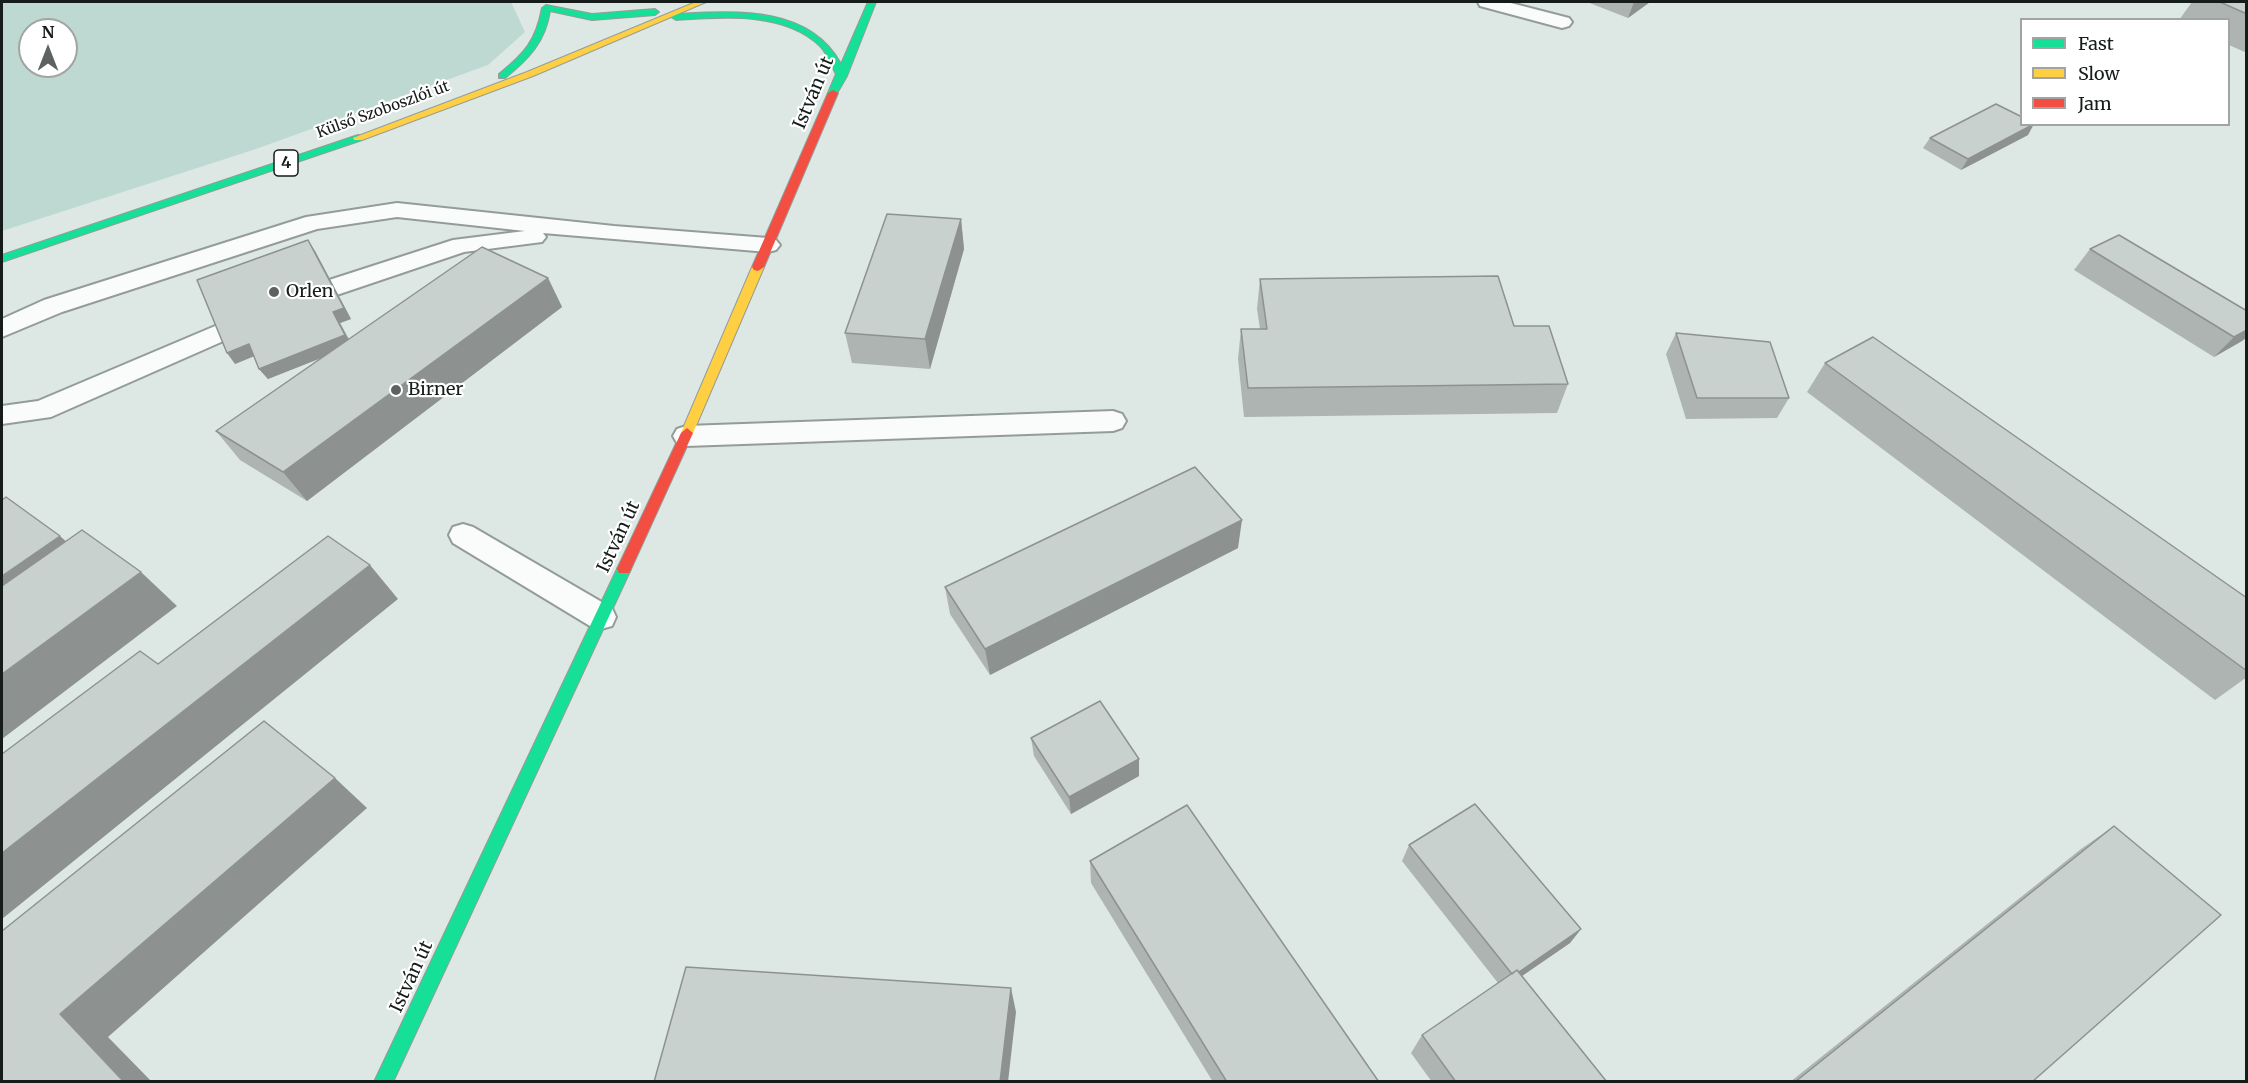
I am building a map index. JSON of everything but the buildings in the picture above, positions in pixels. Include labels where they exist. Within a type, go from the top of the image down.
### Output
[{"type":"main road","points":[[468,97],[502,75],[536,46],[544,28],[546,9],[592,17],[621,16],[662,11],[695,2]]},
{"type":"main road","name":"Külső Szoboszlói út","points":[[2,259],[401,123],[702,2]]},
{"type":"main road","name":"István út","points":[[383,1082],[686,436],[872,2]]},
{"type":"main road","points":[[665,18],[728,14],[786,23],[820,41],[842,76]]},
{"type":"lane","points":[[1487,2],[1562,22]]},
{"type":"lane","points":[[2,329],[53,306],[315,222],[396,210],[614,233],[768,245]]},
{"type":"lane","points":[[2,416],[42,410],[276,308],[461,245],[552,235],[614,233]]},
{"type":"lane","points":[[686,436],[1113,421]]},
{"type":"lane","points":[[463,535],[601,617]]},
{"type":"green space","points":[[2,2],[511,2],[525,32],[488,65],[256,149],[2,231]]},
{"type":"traffic: fast","points":[[833,93],[872,2]]},
{"type":"traffic: fast","points":[[502,76],[533,48],[541,31],[546,8],[592,17],[655,12]]},
{"type":"traffic: fast","points":[[676,17],[733,15],[792,25],[809,33],[823,44],[842,76]]},
{"type":"traffic: fast","points":[[2,259],[358,138]]},
{"type":"traffic: fast","points":[[383,1082],[624,569]]},
{"type":"traffic: slow","points":[[358,138],[530,74],[702,2]]},
{"type":"traffic: slow","points":[[687,433],[758,267]]},
{"type":"traffic: jam","points":[[758,267],[833,93]]},
{"type":"traffic: jam","points":[[624,569],[687,433]]},
{"type":"place","name":"Orlen","points":[[274,292]]},
{"type":"place","name":"Birner","points":[[396,390]]}]
